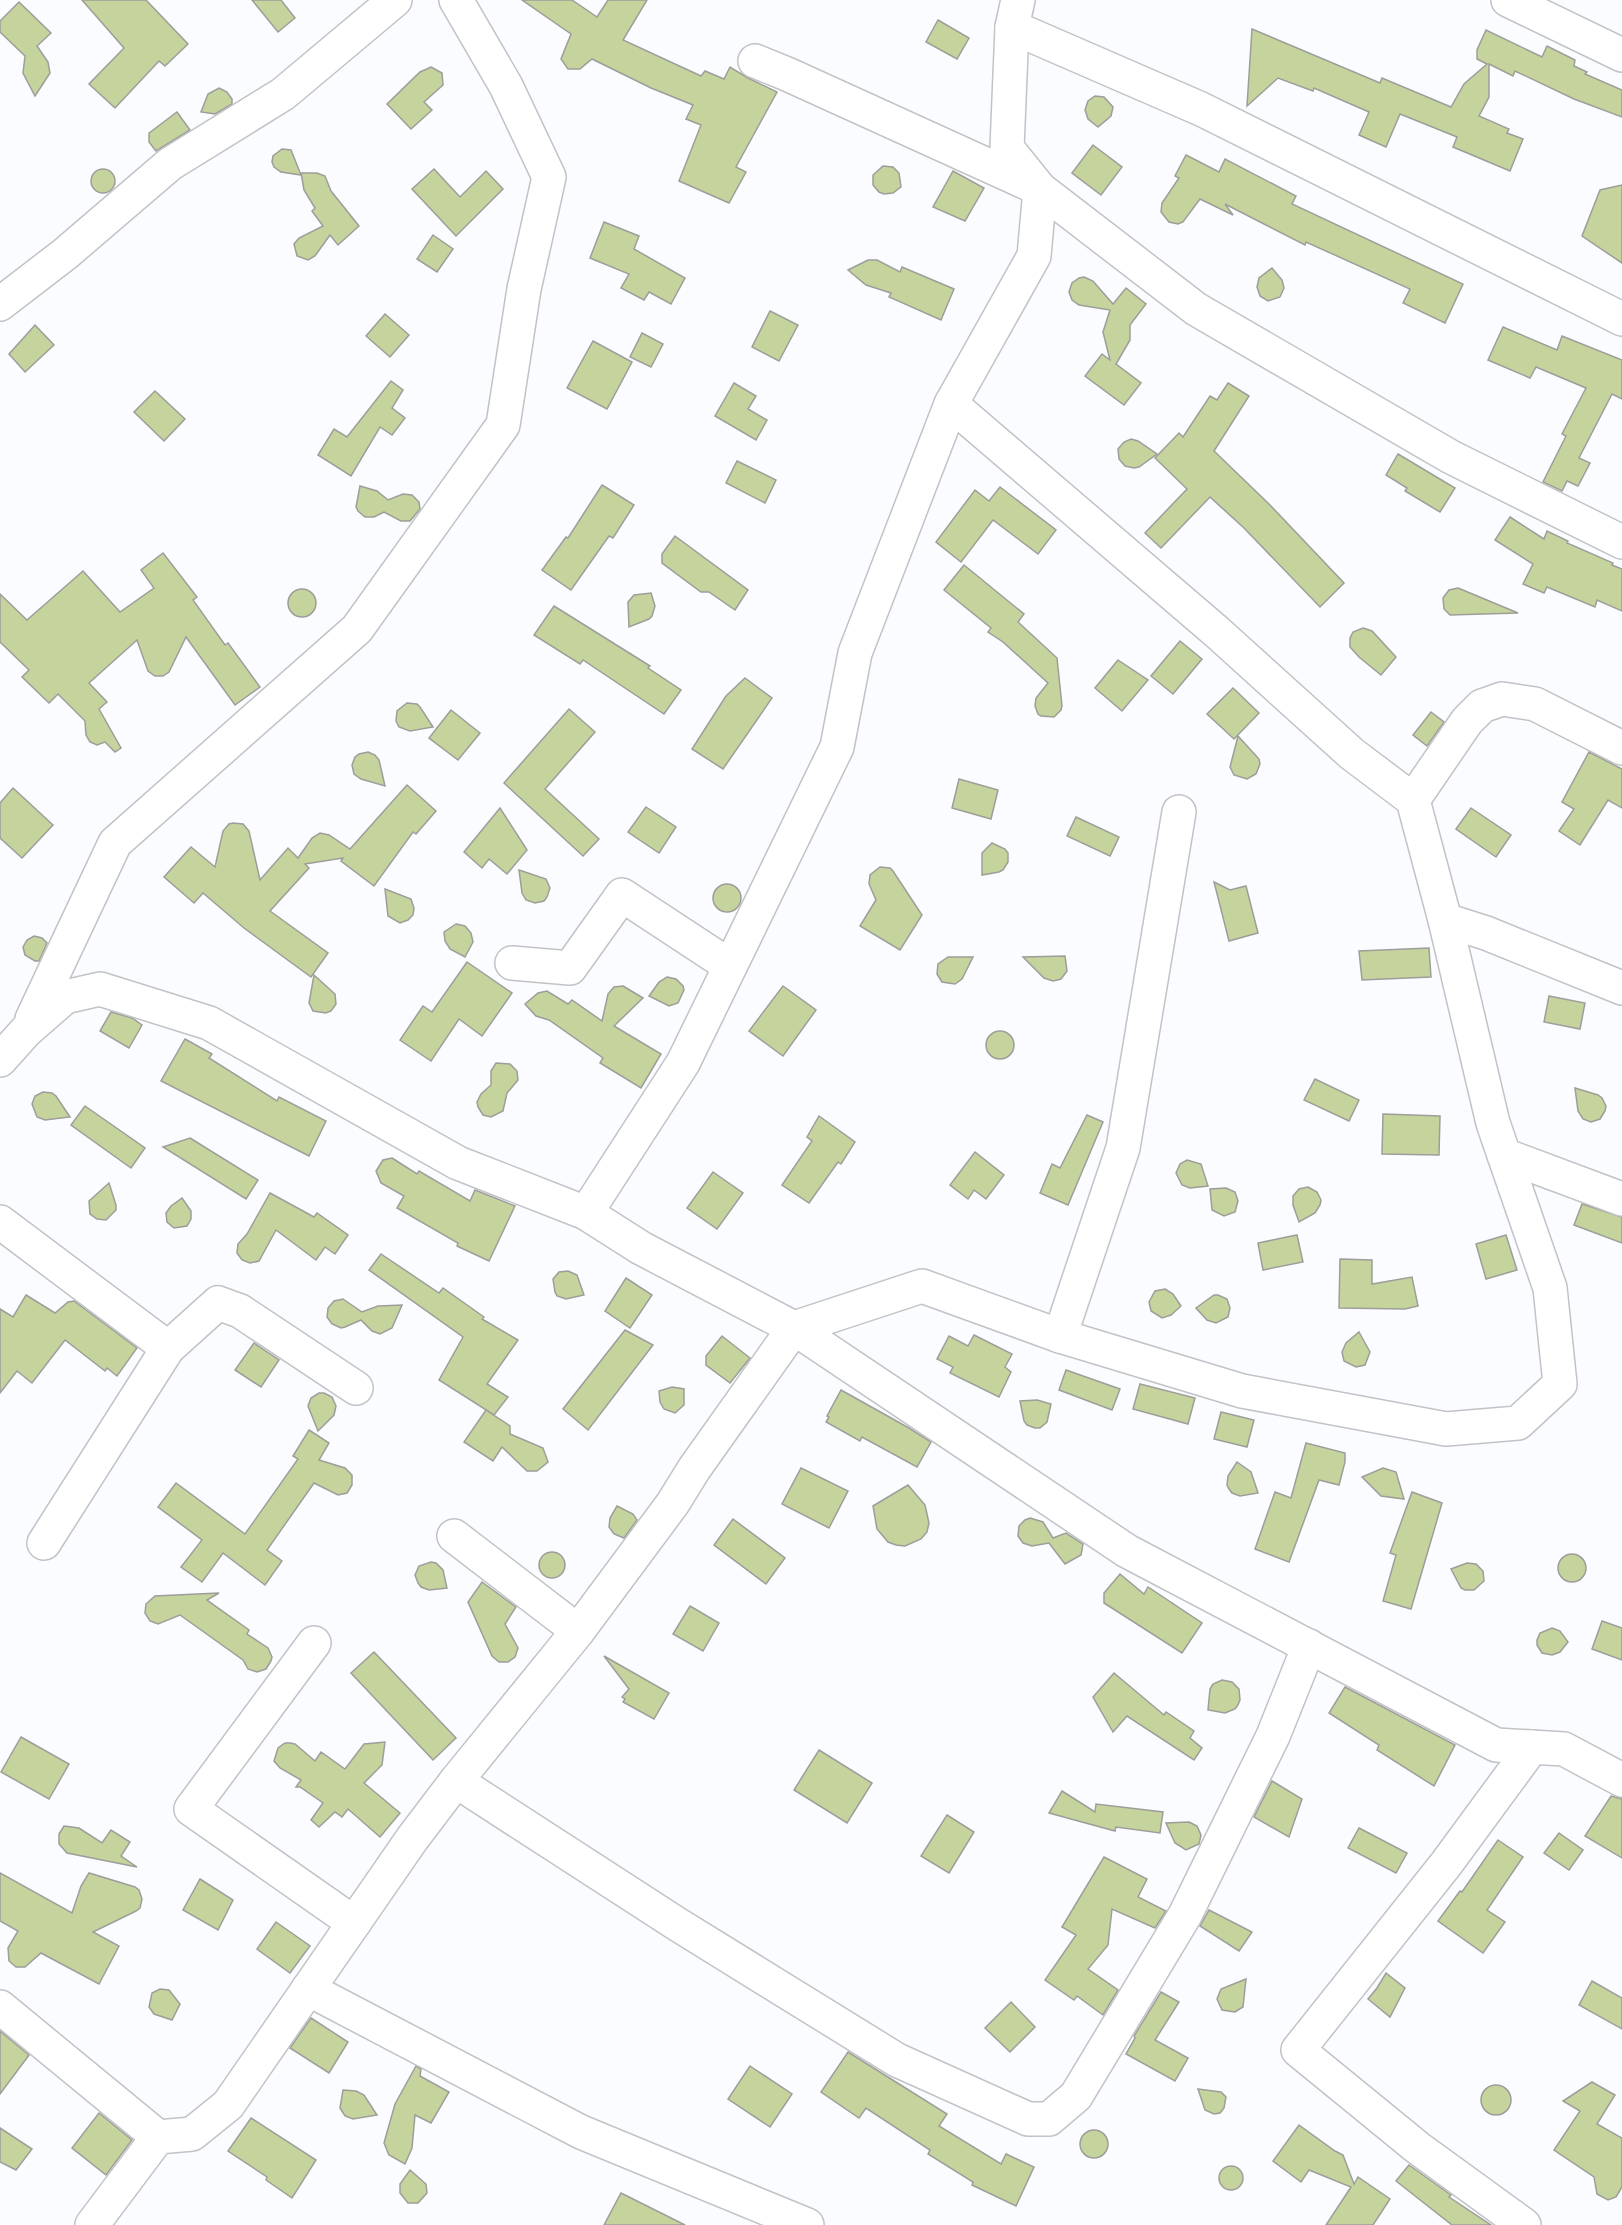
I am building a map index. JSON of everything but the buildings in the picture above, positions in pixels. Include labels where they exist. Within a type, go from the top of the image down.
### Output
[{"type":"street","points":[[0,304],[65,254],[170,164],[283,94],[395,0]]},
{"type":"street","points":[[26,1031],[115,843],[357,629],[503,425],[524,289],[549,177],[506,86],[456,0]]},
{"type":"street","points":[[1508,0],[1622,55]]},
{"type":"street","points":[[1622,319],[1201,110],[1015,13],[1006,148],[1040,189],[1196,309],[1451,457],[1622,542]]},
{"type":"street","points":[[755,61],[1040,189]]},
{"type":"street","points":[[586,1213],[683,1063],[837,747],[855,653],[951,404],[1034,256],[1040,189]]},
{"type":"street","points":[[0,2007],[158,2137],[192,2134],[228,2105],[412,1839],[578,1631],[673,1503],[694,1469],[794,1328],[922,1287],[1060,1336],[1242,1391],[1446,1429],[1518,1423],[1560,1384],[1550,1288],[1494,1123],[1413,800],[1352,754],[1216,632],[951,404]]},
{"type":"street","points":[[1413,800],[1467,722],[1482,706],[1502,699],[1535,704],[1622,747]]},
{"type":"street","points":[[1060,1336],[1123,1148],[1179,812]]},
{"type":"street","points":[[512,963],[570,968],[622,895],[730,966]]},
{"type":"street","points":[[1444,920],[1486,933],[1622,988]]},
{"type":"street","points":[[0,1060],[26,1031],[64,997],[100,989],[210,1023],[458,1163],[586,1213],[641,1248],[794,1328],[1127,1551],[1496,1745],[1564,1749],[1622,1780]]},
{"type":"street","points":[[1504,1155],[1622,1199]]},
{"type":"street","points":[[0,1222],[168,1348]]},
{"type":"street","points":[[44,1543],[168,1348],[218,1304],[240,1311],[356,1388]]},
{"type":"street","points":[[454,1536],[578,1631]]},
{"type":"street","points":[[314,1643],[191,1809],[354,1923]]},
{"type":"street","points":[[456,1781],[687,1930],[897,2060],[1028,2120],[1049,2119],[1076,2096],[1185,1915],[1273,1736],[1309,1647]]},
{"type":"street","points":[[1524,2225],[1418,2148],[1298,2050],[1446,1864],[1532,1747]]},
{"type":"street","points":[[308,1989],[581,2132],[807,2225]]},
{"type":"street","points":[[92,2225],[158,2137]]}]
